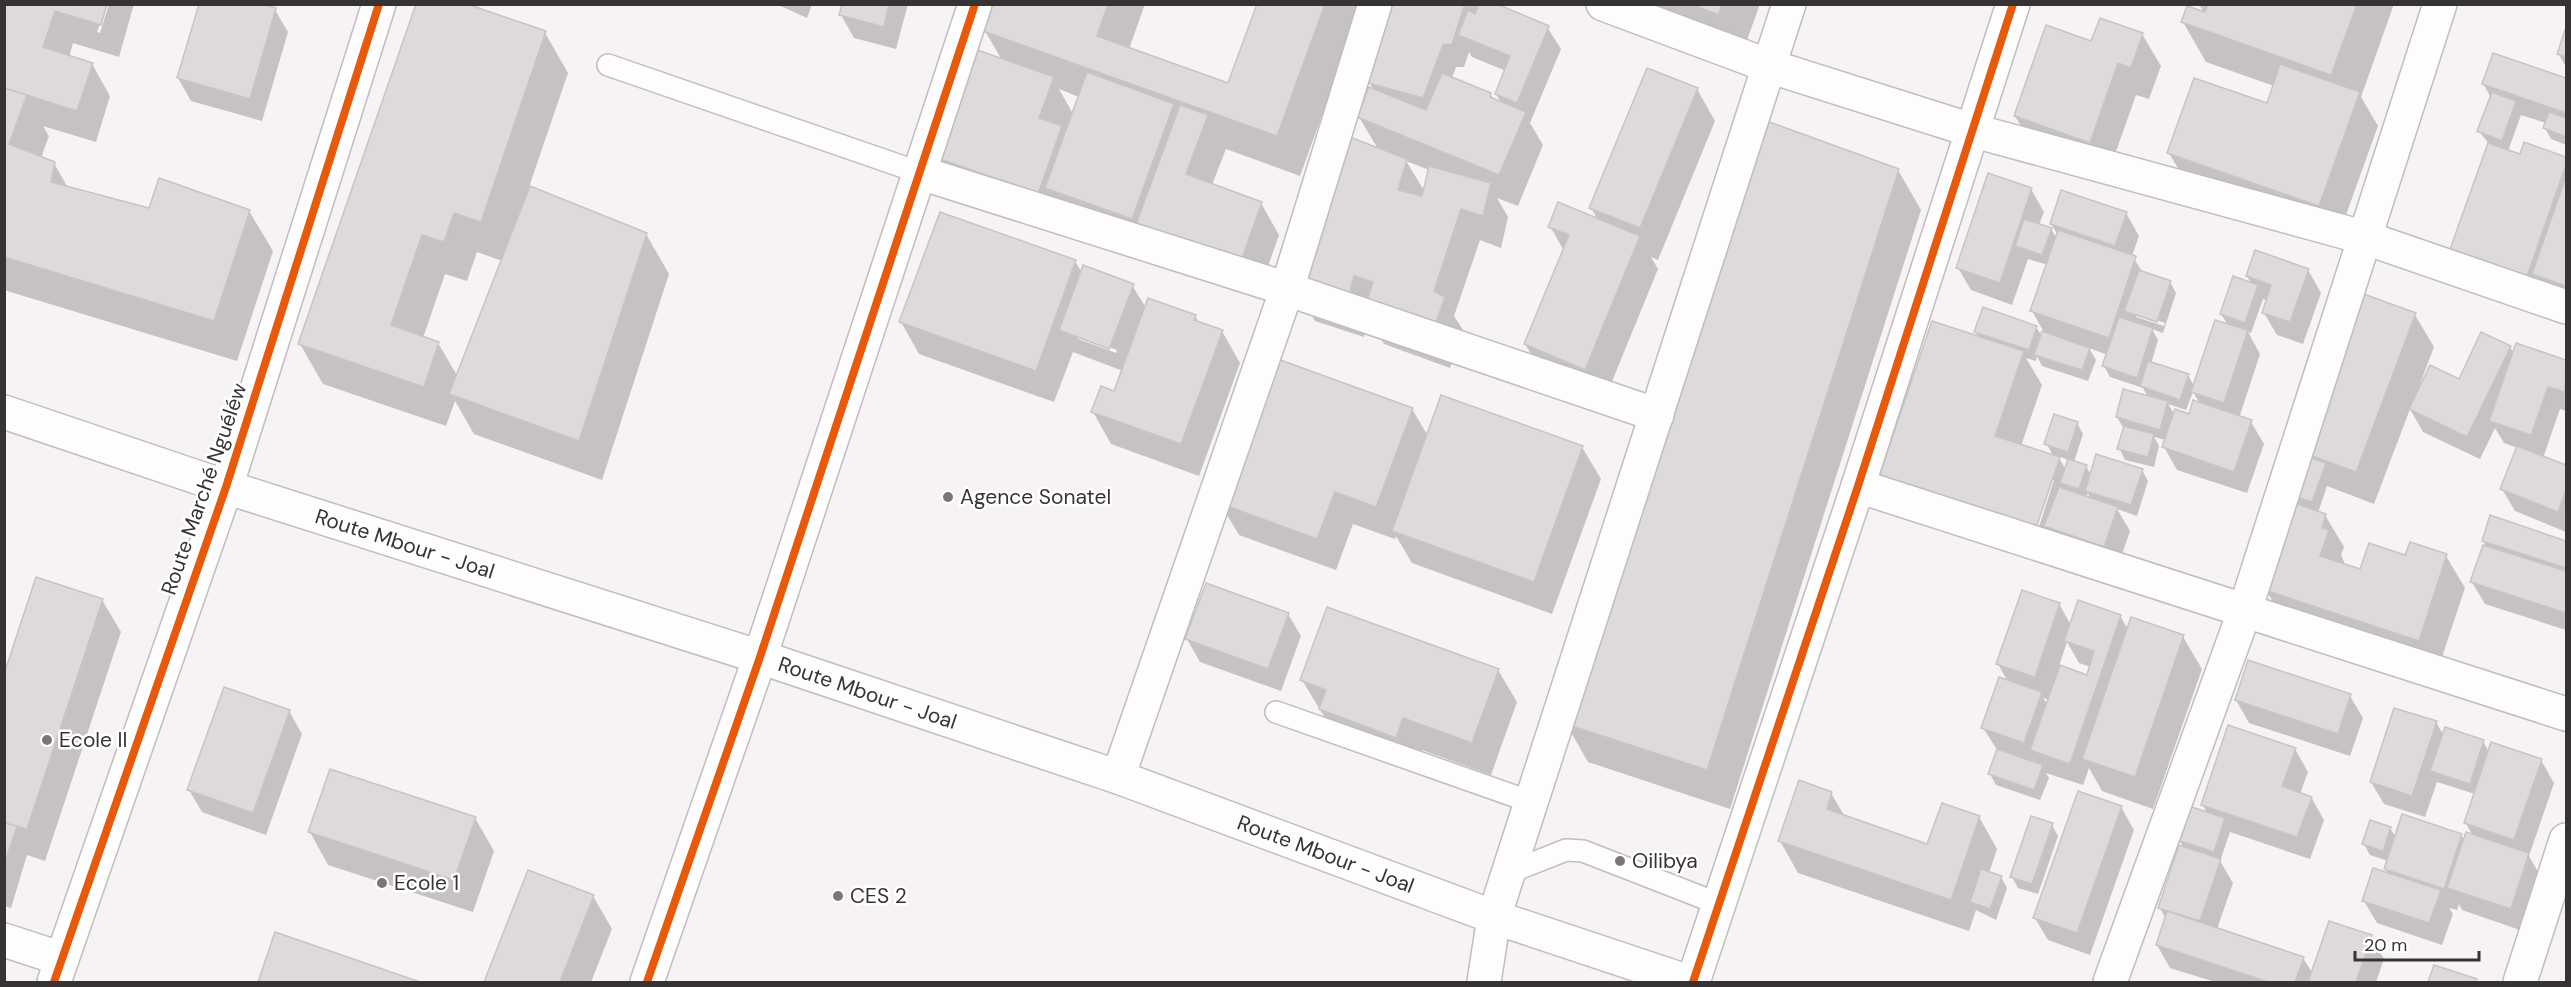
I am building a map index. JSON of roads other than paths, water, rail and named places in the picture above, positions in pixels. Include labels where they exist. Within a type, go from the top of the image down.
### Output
[{"type":"street","name":"Route Marché Nguéléw","points":[[58,971],[226,487],[380,4]]},
{"type":"street","points":[[647,982],[760,657],[975,4]]},
{"type":"street","points":[[1118,777],[1287,289],[1375,4]]},
{"type":"street","points":[[1603,4],[1769,66],[1971,130],[2366,238],[2566,307]]},
{"type":"street","points":[[1484,982],[1494,917],[1789,4]]},
{"type":"street","points":[[1691,982],[1858,486],[2013,4]]},
{"type":"street","points":[[2110,982],[2245,610],[2440,4]]},
{"type":"street","points":[[921,173],[1287,289],[1657,415]]},
{"type":"street","name":"Route Mbour - Joal","points":[[4,412],[226,487],[760,657],[1118,777],[1494,917],[1691,982]]},
{"type":"street","points":[[1858,486],[2566,714]]},
{"type":"street","points":[[2520,982],[2566,840]]},
{"type":"street","points":[[4,940],[58,971]]},
{"type":"lane","points":[[608,65],[921,173]]},
{"type":"lane","points":[[1276,712],[1531,802]]},
{"type":"lane","points":[[1508,873],[1558,853],[1583,851],[1719,904]]},
{"type":"place","name":"Agence Sonatel","points":[[948,497]]},
{"type":"place","name":"Ecole II","points":[[47,740]]},
{"type":"place","name":"Oilibya","points":[[1620,861]]},
{"type":"place","name":"Ecole 1","points":[[382,883]]},
{"type":"place","name":"CES 2","points":[[838,896]]}]
